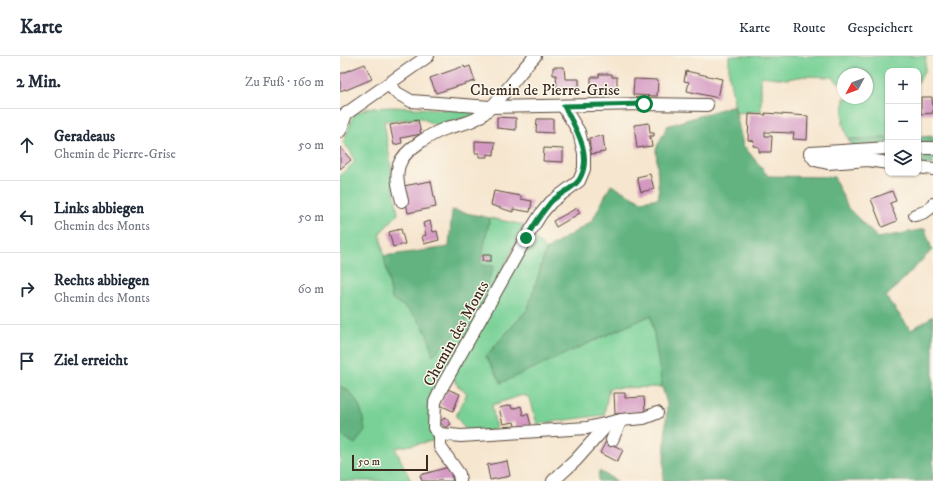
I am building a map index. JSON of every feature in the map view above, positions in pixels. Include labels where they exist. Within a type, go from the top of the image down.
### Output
[{"type":"street","points":[[340,131],[343,116],[428,56]]},
{"type":"street","points":[[402,201],[397,179],[400,164],[407,154],[425,139],[441,130],[478,118],[500,98],[535,56]]},
{"type":"street","name":"Chemin de Pierre-Grise","points":[[388,84],[397,93],[411,101],[490,107],[707,104]]},
{"type":"street","name":"Chemin des Monts","points":[[460,481],[459,474],[440,447],[440,434],[434,428],[435,402],[533,226],[551,202],[578,180],[584,169],[584,153],[579,132],[564,106]]},
{"type":"street","points":[[885,148],[810,153],[815,160],[828,163],[868,160],[885,163]]},
{"type":"street","points":[[921,148],[933,148]]},
{"type":"street","points":[[921,167],[933,169]]},
{"type":"street","points":[[916,215],[923,213],[933,204]]},
{"type":"street","points":[[440,434],[461,436],[586,428],[621,420],[644,418],[657,413]]},
{"type":"street","points":[[612,440],[621,420]]},
{"type":"street","points":[[553,481],[576,460],[608,424]]},
{"type":"green space","points":[[729,56],[926,56],[925,70],[921,77],[921,68],[885,68],[885,138],[848,139],[843,124],[844,104],[873,104],[873,68],[837,68],[837,82],[831,77],[805,76],[787,79],[761,76],[761,111],[736,113],[729,75]]},
{"type":"green space","points":[[734,105],[743,145],[768,176],[834,177],[848,208],[878,238],[925,229],[932,250],[886,297],[911,330],[933,316],[933,481],[663,481],[667,404],[662,387],[651,315],[501,383],[486,356],[528,309],[546,250],[592,221],[611,185],[641,201],[659,198],[656,149],[667,126]]},
{"type":"green space","points":[[391,107],[479,111],[471,116],[437,126],[421,118],[384,121],[398,214],[380,233],[392,299],[400,303],[411,312],[423,327],[431,341],[493,266],[479,265],[490,218],[524,225],[509,257],[437,392],[433,441],[395,448],[411,481],[340,481],[340,435],[355,443],[348,390],[340,386],[340,175],[354,163],[352,154],[343,143],[354,114],[369,108]]},
{"type":"green space","points":[[933,136],[933,165],[921,164],[921,137]]},
{"type":"green space","points":[[885,138],[885,161],[860,158],[848,139]]},
{"type":"green space","points":[[452,210],[490,218],[480,265],[494,266],[483,294],[455,335],[432,356],[431,346],[425,330],[420,322],[408,310],[392,299],[384,256],[449,247]]},
{"type":"green space","points":[[532,235],[546,250],[528,309],[486,356],[501,382],[652,315],[662,387],[609,388],[604,415],[537,424],[530,398],[523,395],[492,405],[496,430],[467,432],[456,416],[467,393],[457,385],[452,374]]},
{"type":"green space","points":[[340,386],[355,399],[363,417],[365,431],[355,444],[340,435]]},
{"type":"green space","points":[[599,471],[617,481],[598,481]]},
{"type":"building","points":[[365,64],[372,79],[340,91],[340,74]]},
{"type":"building","points":[[464,66],[465,68],[470,66],[475,81],[436,93],[430,78]]},
{"type":"building","points":[[553,67],[564,67],[565,79],[579,79],[579,91],[569,91],[569,88],[557,89],[556,75],[553,75]]},
{"type":"building","points":[[686,71],[722,79],[718,98],[687,91],[689,82],[684,81]]},
{"type":"building","points":[[599,74],[612,74],[612,77],[617,77],[617,93],[591,93],[591,77],[599,77]]},
{"type":"building","points":[[634,79],[658,80],[657,96],[633,95]]},
{"type":"building","points":[[921,97],[932,97],[933,113],[921,114]]},
{"type":"building","points":[[765,113],[808,116],[807,140],[793,139],[794,133],[765,132],[765,136],[772,136],[771,152],[759,152],[759,147],[753,146],[754,141],[748,140],[749,114],[766,115]]},
{"type":"building","points":[[497,117],[516,118],[516,130],[497,128]]},
{"type":"building","points":[[537,119],[553,119],[553,133],[536,132]]},
{"type":"building","points":[[418,120],[421,134],[401,138],[402,143],[394,145],[390,125]]},
{"type":"building","points":[[649,123],[650,133],[654,133],[654,136],[650,136],[652,146],[637,148],[634,125]]},
{"type":"building","points":[[603,136],[605,152],[591,154],[589,138]]},
{"type":"building","points":[[475,141],[495,142],[494,155],[488,154],[488,157],[479,157],[479,153],[475,153]]},
{"type":"building","points":[[340,147],[351,160],[340,169]]},
{"type":"building","points":[[544,148],[563,149],[563,162],[543,161]]},
{"type":"building","points":[[650,174],[654,189],[641,192],[637,177]]},
{"type":"building","points":[[431,181],[436,207],[408,213],[403,186]]},
{"type":"building","points":[[494,191],[521,196],[521,199],[532,201],[530,212],[513,209],[513,212],[491,205]]},
{"type":"building","points":[[892,191],[896,201],[890,203],[897,221],[882,227],[871,199]]},
{"type":"building","points":[[577,208],[580,213],[556,227],[553,221]]},
{"type":"building","points":[[430,221],[433,232],[437,231],[439,240],[424,244],[422,236],[426,235],[423,223]]},
{"type":"building","points":[[401,229],[405,244],[393,247],[389,232]]},
{"type":"building","points":[[483,255],[491,255],[491,261],[482,261]]},
{"type":"building","points":[[447,389],[460,394],[453,411],[440,405]]},
{"type":"building","points":[[614,393],[625,393],[625,398],[644,397],[645,412],[615,414]]},
{"type":"building","points":[[511,405],[512,409],[521,406],[523,415],[528,414],[531,425],[516,429],[514,422],[503,424],[499,408]]},
{"type":"building","points":[[445,417],[451,424],[446,428],[440,422]]},
{"type":"building","points":[[606,441],[623,450],[617,462],[600,453]]},
{"type":"building","points":[[507,461],[510,476],[490,480],[487,465]]},
{"type":"building","points":[[449,467],[453,481],[422,481],[420,475]]},
{"type":"route","points":[[526,238],[541,214],[551,202],[571,188],[578,180],[584,169],[584,153],[579,132],[564,106],[644,104]]}]
